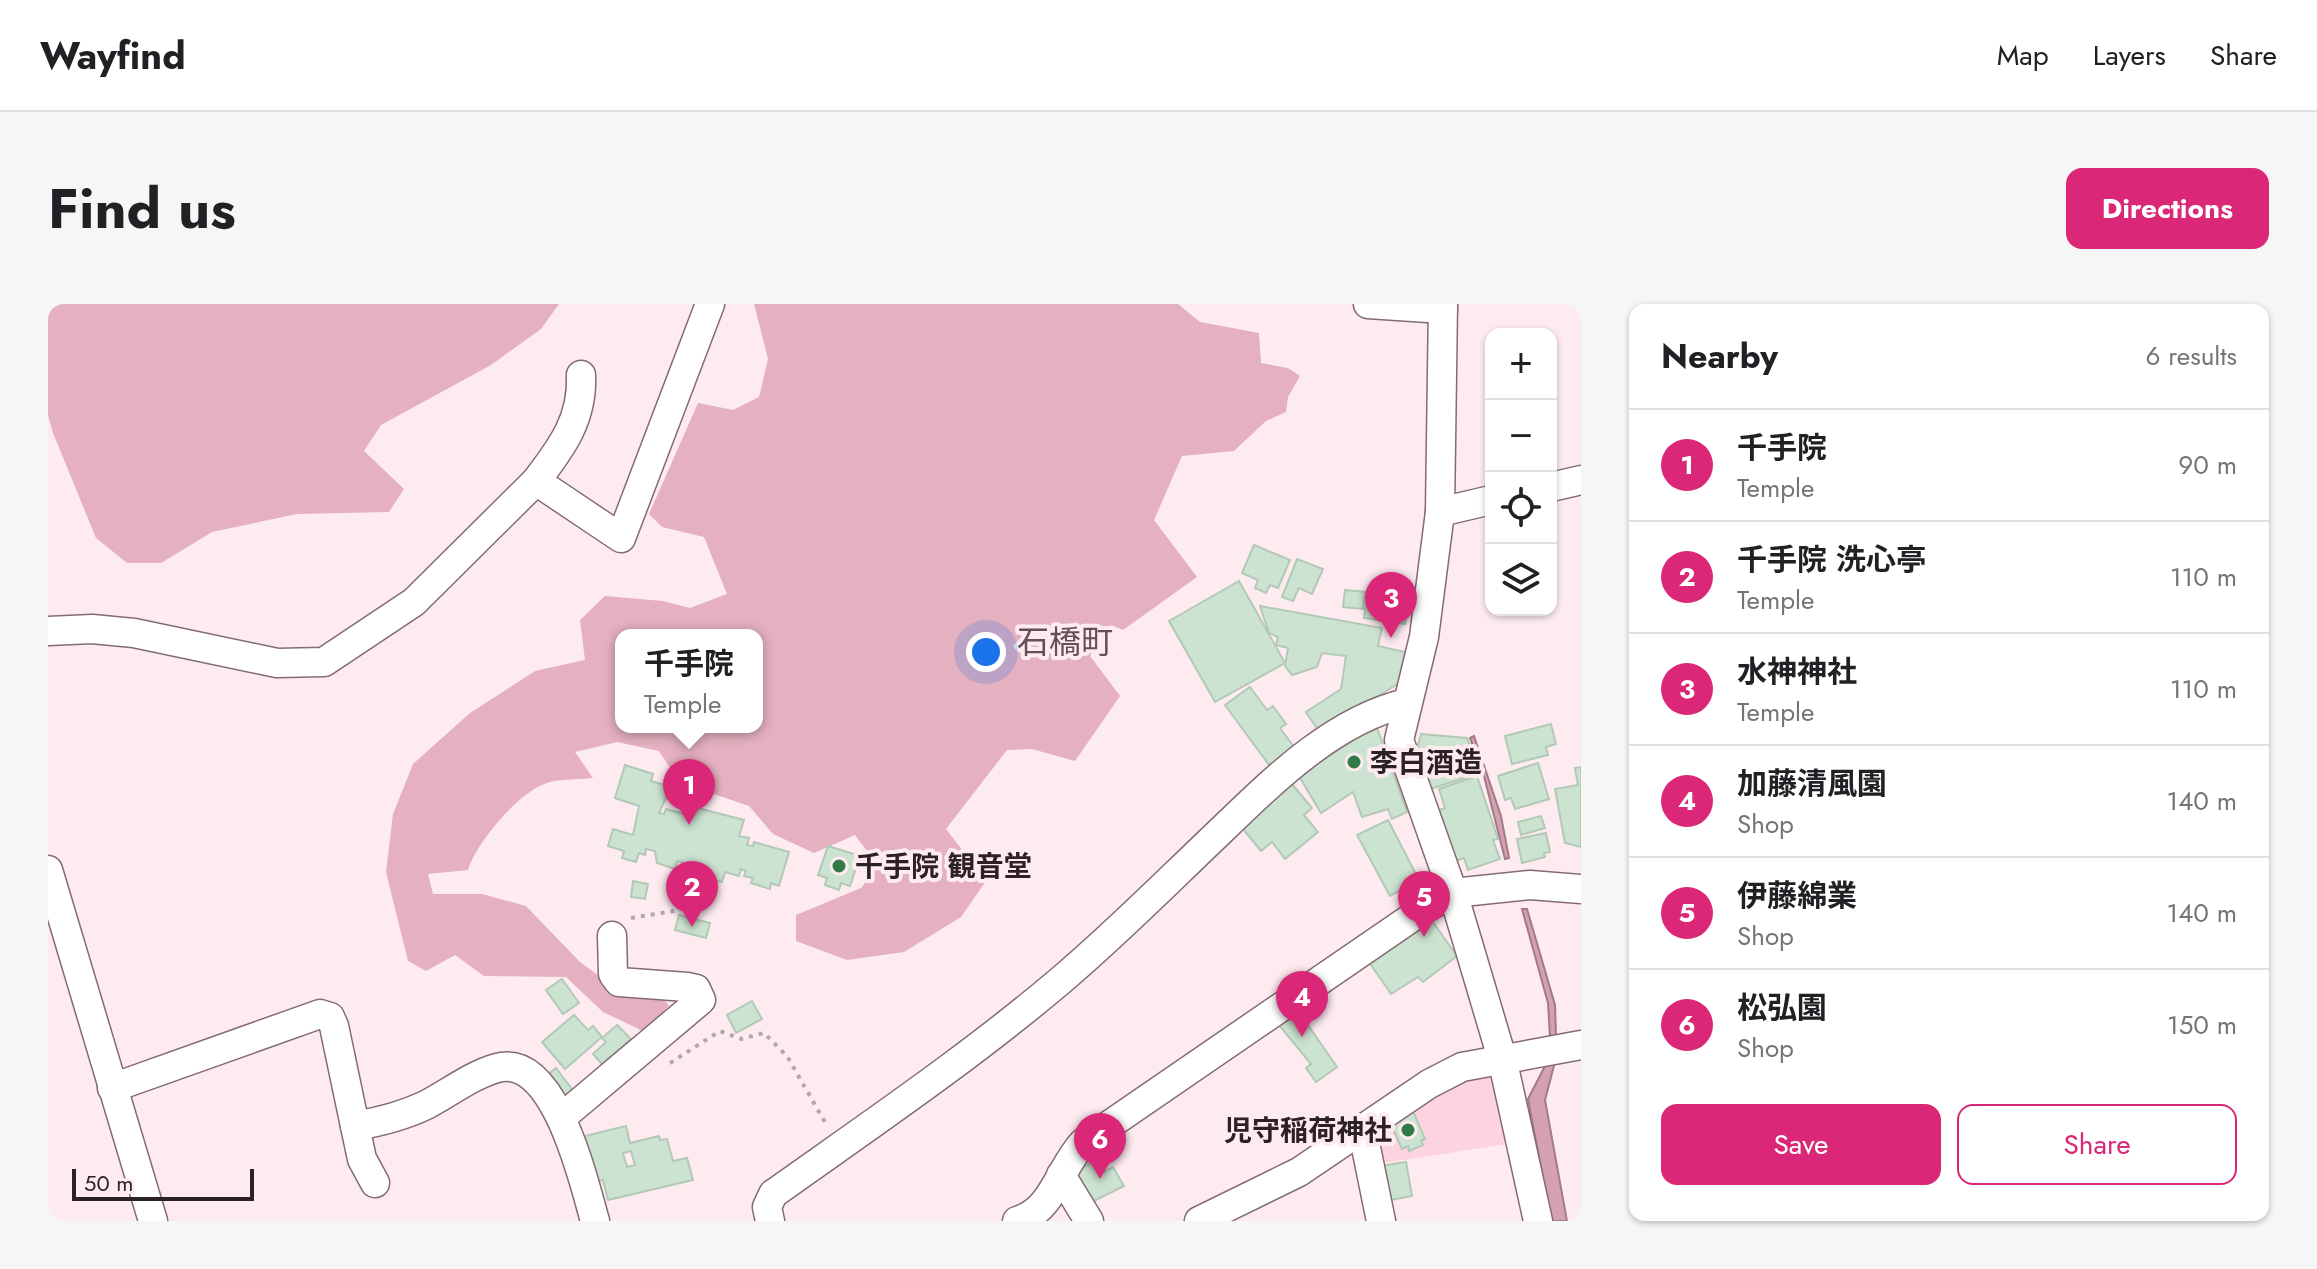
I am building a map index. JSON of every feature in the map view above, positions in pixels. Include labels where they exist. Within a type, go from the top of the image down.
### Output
[{"type":"street","points":[[536,481],[617,537],[624,535],[710,304]]},
{"type":"street","points":[[1368,304],[1443,306],[1440,512],[1424,637],[1399,740],[1453,893],[1502,1058],[1538,1221]]},
{"type":"street","points":[[48,631],[92,629],[134,633],[277,663],[324,662],[414,602],[536,481],[574,426],[581,404],[581,375]]},
{"type":"street","points":[[1557,486],[1581,480]]},
{"type":"street","points":[[1440,512],[1485,501]]},
{"type":"street","points":[[770,1221],[767,1207],[773,1194],[969,1055],[1061,980],[1270,784],[1303,757],[1377,710],[1406,703]]},
{"type":"street","points":[[48,870],[153,1221]]},
{"type":"street","points":[[1017,1221],[1031,1217],[1048,1200],[1068,1159],[1083,1143],[1335,968],[1453,893],[1516,887],[1581,889]]},
{"type":"street","points":[[561,1118],[701,1000],[696,989],[687,987],[619,982],[613,974],[612,936]]},
{"type":"street","points":[[112,1088],[320,1014],[330,1017],[362,1159],[375,1183]]},
{"type":"street","points":[[1199,1221],[1299,1172],[1362,1128],[1451,1073],[1502,1058],[1561,1047]]},
{"type":"street","points":[[355,1126],[404,1114],[503,1067],[528,1074],[561,1118],[571,1137],[595,1221]]},
{"type":"street","points":[[1362,1128],[1381,1221]]},
{"type":"street","points":[[1061,1175],[1089,1221]]},
{"type":"path","points":[[612,936],[614,927],[623,918],[674,911]]},
{"type":"path","points":[[660,1070],[720,1031],[741,1039],[764,1033],[787,1056],[838,1148]]},
{"type":"shaded area","points":[[48,304],[559,304],[541,329],[491,365],[381,425],[364,451],[404,489],[389,512],[297,514],[212,532],[161,563],[127,563],[96,538],[53,433],[48,415]]},
{"type":"shaded area","points":[[754,304],[1178,304],[1200,322],[1259,333],[1261,363],[1288,368],[1300,376],[1288,397],[1286,412],[1266,421],[1234,451],[1182,456],[1154,520],[1197,577],[1123,630],[1111,625],[1090,656],[1120,696],[1075,761],[1032,749],[1007,750],[946,829],[986,881],[961,917],[904,952],[847,960],[796,941],[796,915],[861,888],[878,866],[855,835],[814,853],[773,834],[749,806],[679,782],[659,751],[617,742],[575,752],[593,778],[553,781],[521,799],[488,834],[468,870],[428,874],[433,894],[482,894],[526,906],[580,962],[613,986],[664,999],[669,1006],[643,1031],[603,1012],[566,977],[484,976],[455,955],[426,971],[408,961],[386,872],[393,814],[413,764],[470,713],[535,671],[585,660],[580,620],[605,596],[663,601],[690,608],[727,594],[704,537],[662,527],[649,514],[698,403],[733,410],[759,397],[768,359]]},
{"type":"shaded area","points":[[1474,736],[1501,816],[1509,858],[1505,859],[1483,772],[1470,738]]},
{"type":"shaded area","points":[[1522,909],[1527,909],[1555,1005],[1556,1036],[1550,1037],[1548,1003]]},
{"type":"shaded area","points":[[1556,1058],[1545,1100],[1567,1221],[1551,1221],[1528,1099],[1548,1060]]},
{"type":"shaded area","points":[[1493,1067],[1508,1144],[1376,1164],[1370,1127]]},
{"type":"building","points":[[1254,545],[1290,560],[1278,588],[1270,585],[1266,593],[1255,588],[1258,580],[1242,573]]},
{"type":"building","points":[[1297,559],[1323,569],[1312,594],[1299,588],[1293,601],[1282,597]]},
{"type":"building","points":[[1239,581],[1285,663],[1215,702],[1169,621]]},
{"type":"building","points":[[1368,588],[1410,595],[1405,624],[1364,618]]},
{"type":"building","points":[[1345,590],[1365,592],[1363,609],[1343,607]]},
{"type":"building","points":[[1260,606],[1382,628],[1378,646],[1405,652],[1399,683],[1320,733],[1306,712],[1341,689],[1346,656],[1322,653],[1317,667],[1292,675],[1285,666],[1288,648],[1276,645],[1278,637],[1269,633]]},
{"type":"building","points":[[1250,687],[1267,710],[1273,706],[1286,724],[1280,728],[1297,751],[1272,769],[1225,705]]},
{"type":"building","points":[[1551,724],[1556,744],[1546,747],[1548,755],[1512,764],[1505,736]]},
{"type":"building","name":"李白酒造","points":[[1376,725],[1407,812],[1392,819],[1388,809],[1362,817],[1353,792],[1321,813],[1299,776]]},
{"type":"building","points":[[1421,734],[1467,738],[1480,773],[1430,789],[1417,749]]},
{"type":"building","points":[[1538,763],[1549,799],[1515,809],[1511,798],[1505,800],[1498,776]]},
{"type":"building","points":[[625,765],[653,774],[651,781],[671,787],[659,813],[664,814],[666,809],[691,816],[694,807],[744,820],[739,836],[749,838],[747,845],[753,846],[754,842],[789,852],[779,886],[771,883],[770,889],[751,883],[753,878],[744,876],[746,871],[741,869],[739,876],[725,872],[722,882],[700,876],[701,868],[677,861],[675,869],[657,863],[655,851],[646,849],[645,855],[639,853],[636,862],[622,858],[624,851],[608,846],[613,829],[633,835],[639,806],[615,798]]},
{"type":"building","points":[[1581,767],[1581,847],[1565,843],[1555,789],[1578,785],[1575,768]]},
{"type":"building","points":[[1477,776],[1498,839],[1493,840],[1500,859],[1468,870],[1464,858],[1453,862],[1436,811],[1445,808],[1439,789]]},
{"type":"building","points":[[1291,783],[1312,808],[1304,815],[1318,832],[1285,859],[1272,842],[1261,851],[1239,824]]},
{"type":"building","points":[[1541,816],[1545,828],[1521,835],[1518,822]]},
{"type":"building","points":[[1388,820],[1419,880],[1390,896],[1357,835]]},
{"type":"building","points":[[1546,833],[1550,852],[1544,853],[1545,857],[1522,863],[1517,839]]},
{"type":"building","name":"千手院 観音堂","points":[[828,846],[860,856],[850,886],[841,883],[839,890],[825,885],[827,878],[818,875]]},
{"type":"building","points":[[633,881],[648,884],[645,899],[631,897]]},
{"type":"building","points":[[679,915],[710,923],[706,938],[675,930]]},
{"type":"building","points":[[1430,918],[1457,956],[1423,982],[1418,977],[1391,994],[1369,962]]},
{"type":"building","points":[[562,979],[579,1003],[563,1014],[546,990]]},
{"type":"building","points":[[752,1001],[762,1019],[736,1033],[727,1015]]},
{"type":"building","points":[[1299,1012],[1337,1067],[1316,1082],[1306,1068],[1311,1064],[1279,1025]]},
{"type":"building","points":[[574,1015],[588,1030],[593,1026],[602,1037],[565,1069],[542,1042]]},
{"type":"building","points":[[617,1025],[631,1039],[602,1064],[593,1054],[606,1042],[602,1038]]},
{"type":"building","points":[[556,1068],[575,1093],[564,1102],[545,1077]]},
{"type":"building","name":"児守稲荷神社","points":[[1413,1111],[1425,1139],[1421,1141],[1423,1145],[1409,1151],[1408,1146],[1402,1149],[1390,1122]]},
{"type":"building","points":[[626,1126],[630,1143],[659,1136],[660,1140],[667,1139],[673,1161],[687,1158],[693,1180],[608,1200],[603,1180],[596,1182],[585,1136]],"holes":[[[631,1151],[635,1165],[627,1167],[623,1153]]]},
{"type":"building","points":[[1096,1160],[1104,1172],[1113,1167],[1124,1186],[1092,1202],[1076,1172]]},
{"type":"building","points":[[1406,1162],[1412,1196],[1385,1201],[1380,1166]]},
{"type":"place","name":"水神神社","points":[[1391,638]]},
{"type":"place","name":"李白酒造","points":[[1354,762]]},
{"type":"place","name":"千手院","points":[[689,825]]},
{"type":"place","name":"千手院 観音堂","points":[[839,866]]},
{"type":"place","name":"千手院 洗心亭","points":[[692,927]]},
{"type":"place","name":"伊藤綿業","points":[[1424,937]]},
{"type":"place","name":"加藤清風園","points":[[1302,1037]]},
{"type":"place","name":"児守稲荷神社","points":[[1408,1130]]},
{"type":"place","name":"松弘園","points":[[1100,1179]]},
{"type":"district","name":"石橋町","points":[[1065,642]]}]
